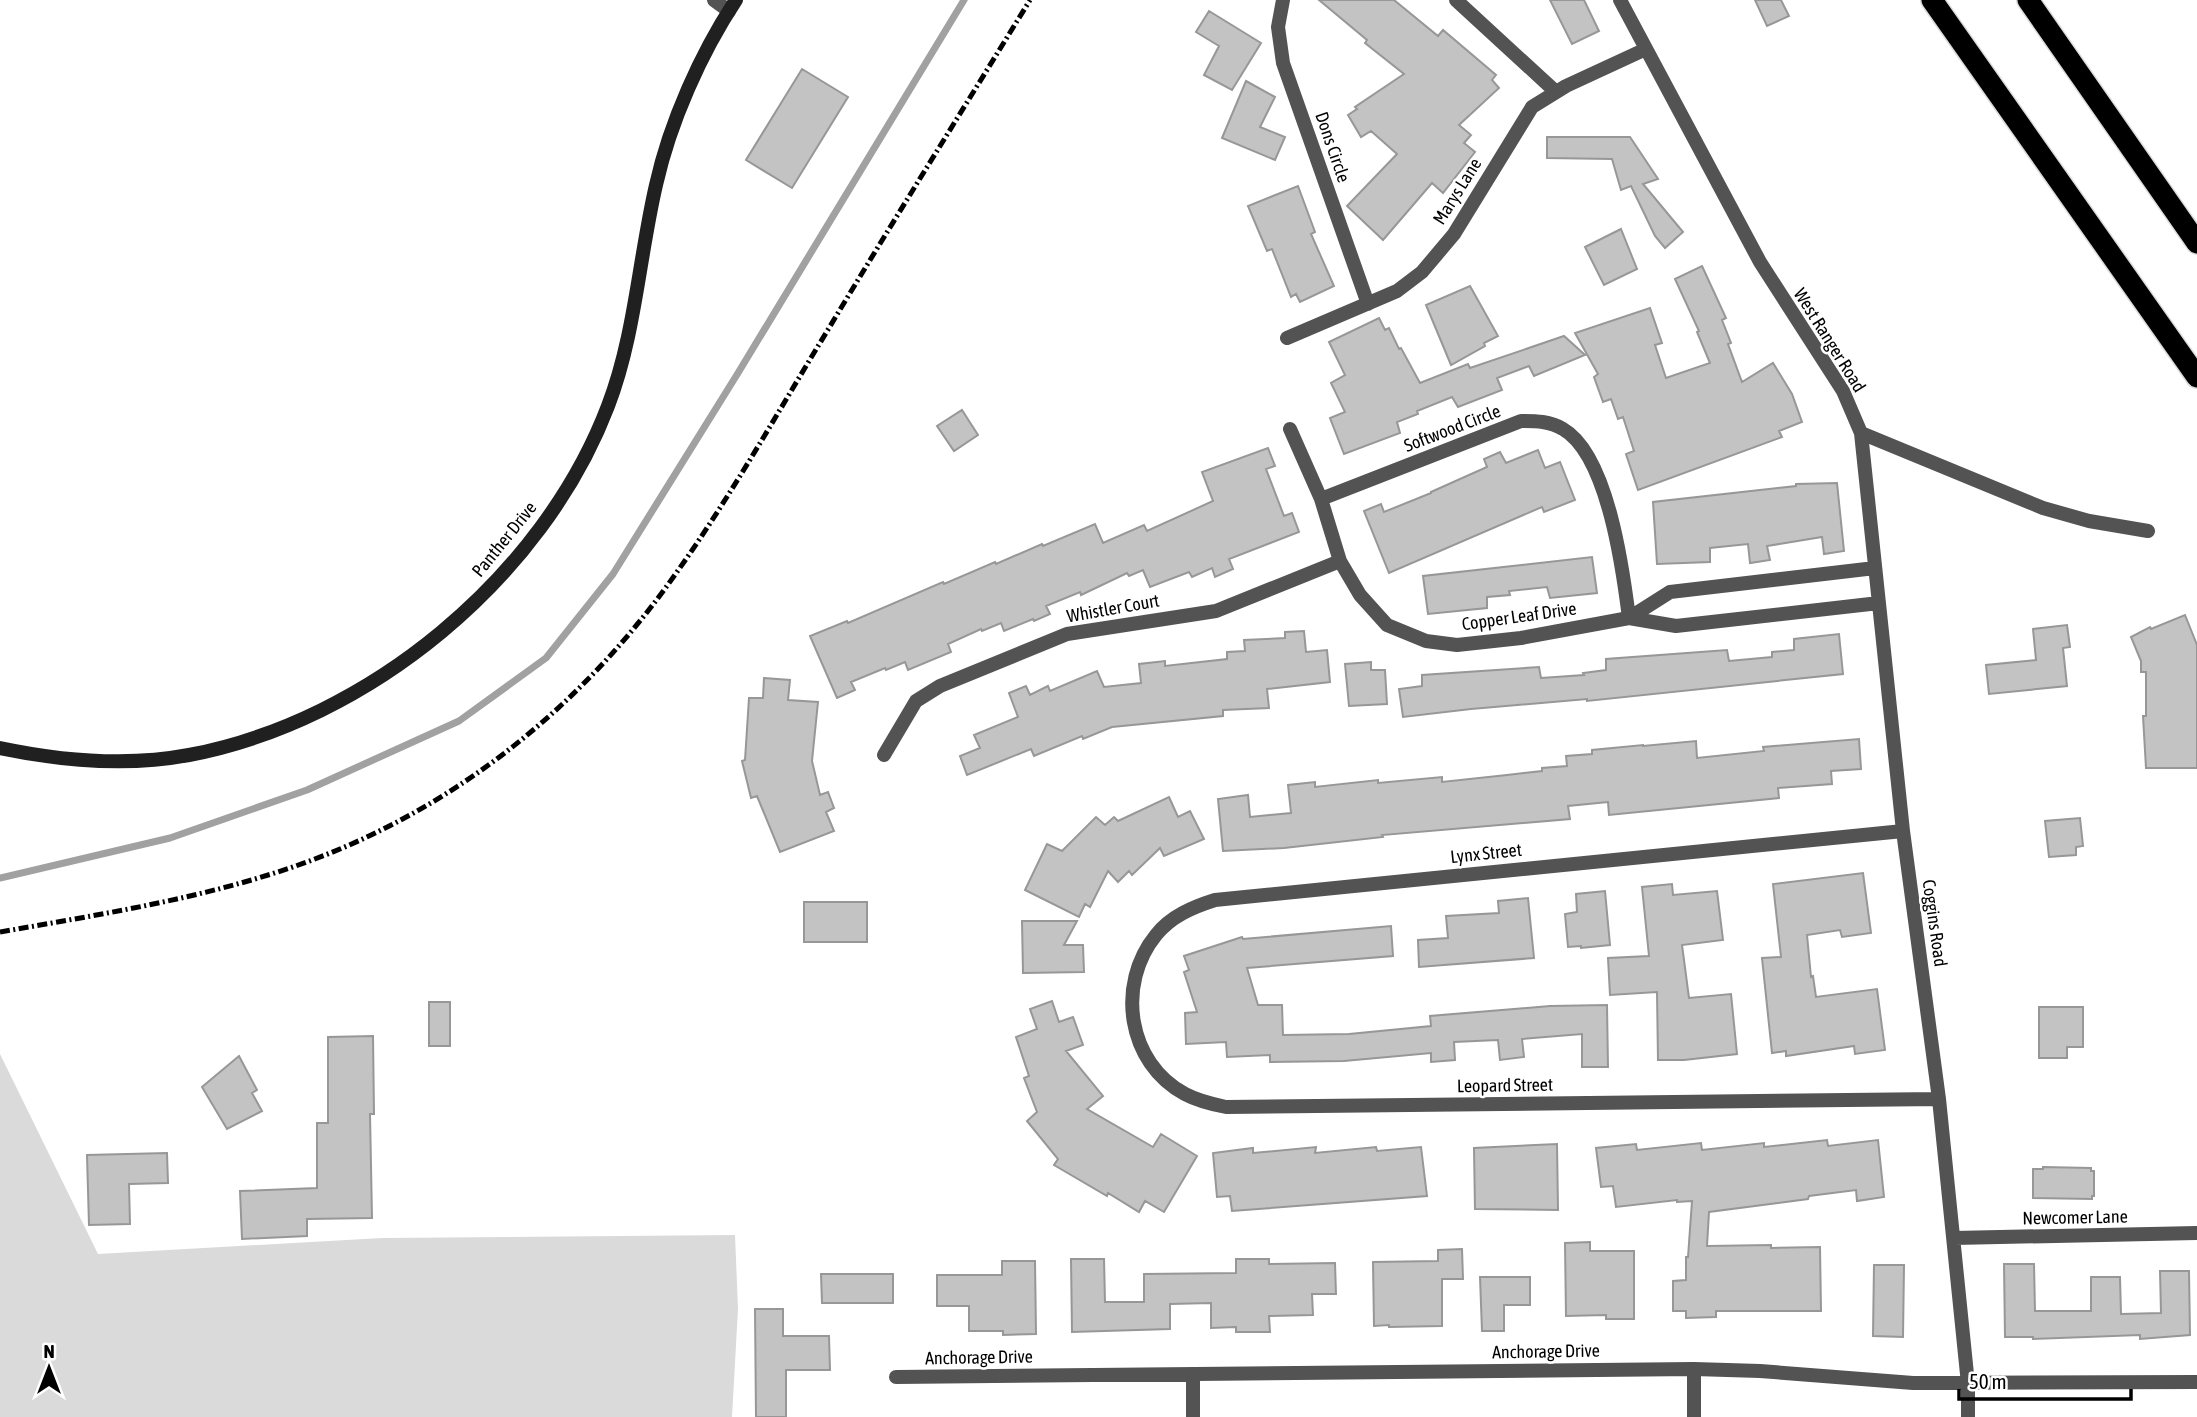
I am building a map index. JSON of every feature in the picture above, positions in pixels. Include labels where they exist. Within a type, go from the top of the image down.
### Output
[{"type":"highway","points":[[1932,0],[2197,377]]},
{"type":"highway","points":[[2028,0],[2197,243]]},
{"type":"street","name":"Panther Drive","points":[[0,748],[42,757],[87,761],[138,761],[188,756],[237,744],[284,728],[341,701],[395,667],[442,632],[484,593],[526,546],[563,494],[587,453],[608,406],[624,356],[656,183],[673,128],[705,55],[733,6],[714,0]]},
{"type":"street","name":"Dons Circle","points":[[1283,0],[1278,27],[1283,63],[1368,304]]},
{"type":"street","points":[[1455,0],[1556,92]]},
{"type":"street","name":"West Ranger Road","points":[[1620,0],[1760,261],[1843,391],[1861,433]]},
{"type":"street","name":"Marys Lane","points":[[1287,338],[1397,291],[1422,272],[1454,234],[1532,107],[1556,92],[1646,49]]},
{"type":"street","name":"Softwood Circle","points":[[1321,499],[1521,421],[1544,421],[1563,429],[1586,449],[1614,524],[1629,618]]},
{"type":"street","name":"Copper Leaf Drive","points":[[1290,429],[1321,499],[1340,561],[1360,595],[1387,625],[1426,641],[1457,645],[1521,638],[1629,618],[1676,626],[1879,603]]},
{"type":"street","points":[[1861,433],[2043,508],[2089,521],[2148,531]]},
{"type":"street","name":"Coggins Road","points":[[1861,433],[1903,831],[1939,1099],[1968,1384],[1968,1417]]},
{"type":"street","name":"Whistler Court","points":[[884,755],[916,701],[940,687],[1067,634],[1216,611],[1340,561]]},
{"type":"street","name":"Copper Leaf Drive","points":[[1629,618],[1670,592],[1875,568]]},
{"type":"street","name":"Lynx Street","points":[[1131,1002],[1135,976],[1143,954],[1157,934],[1184,912],[1215,900],[1903,831]]},
{"type":"street","name":"Leopard Street","points":[[1131,1002],[1136,1035],[1147,1058],[1164,1079],[1183,1093],[1203,1102],[1226,1107],[1939,1099]]},
{"type":"street","name":"Newcomer Lane","points":[[1954,1238],[2197,1233]]},
{"type":"street","points":[[1694,1369],[1694,1417]]},
{"type":"street","name":"Anchorage Drive","points":[[896,1377],[1694,1369],[1760,1371],[1913,1383],[2197,1381]]},
{"type":"street","points":[[1193,1374],[1193,1417]]},
{"type":"shaded area","points":[[0,1054],[98,1254],[382,1238],[735,1235],[738,1309],[732,1417],[0,1417]]},
{"type":"building","points":[[1319,0],[1394,0],[1438,36],[1443,30],[1496,75],[1492,80],[1499,88],[1459,125],[1471,135],[1464,143],[1475,152],[1443,193],[1432,183],[1383,240],[1347,206],[1397,154],[1371,131],[1361,137],[1348,115],[1357,109],[1355,107],[1404,74],[1365,43],[1367,40]]},
{"type":"building","points":[[1550,0],[1584,0],[1599,31],[1572,44]]},
{"type":"building","points":[[1755,0],[1781,0],[1789,16],[1767,26]]},
{"type":"building","points":[[1209,11],[1261,43],[1232,90],[1204,75],[1219,46],[1196,32]]},
{"type":"building","points":[[802,69],[848,97],[792,188],[746,160]]},
{"type":"building","points":[[1246,81],[1275,97],[1260,127],[1285,137],[1275,160],[1222,138]]},
{"type":"building","points":[[1547,137],[1630,137],[1658,179],[1643,184],[1683,232],[1665,248],[1655,236],[1631,186],[1621,190],[1612,159],[1547,158]]},
{"type":"building","points":[[1298,186],[1315,232],[1311,234],[1334,286],[1300,302],[1296,294],[1291,297],[1272,249],[1267,251],[1248,206]]},
{"type":"building","points":[[1621,229],[1637,269],[1604,285],[1585,247]]},
{"type":"building","points":[[1702,266],[1726,318],[1722,320],[1731,343],[1728,344],[1742,382],[1773,363],[1792,394],[1802,422],[1779,431],[1782,437],[1638,490],[1626,454],[1634,451],[1623,417],[1618,419],[1611,399],[1603,402],[1594,377],[1598,374],[1575,333],[1650,308],[1662,343],[1655,345],[1666,378],[1710,363],[1697,332],[1699,331],[1675,279]]},
{"type":"building","points":[[1470,286],[1498,336],[1451,365],[1426,305]]},
{"type":"building","points":[[1379,318],[1385,330],[1389,328],[1420,383],[1468,364],[1470,368],[1564,336],[1585,355],[1534,376],[1529,366],[1497,378],[1502,390],[1458,407],[1452,397],[1417,411],[1418,414],[1397,422],[1400,433],[1344,454],[1330,418],[1345,412],[1331,383],[1345,375],[1329,342]]},
{"type":"building","points":[[962,410],[978,435],[954,451],[937,426]]},
{"type":"building","points":[[1268,448],[1275,466],[1266,469],[1284,516],[1292,513],[1299,532],[1229,559],[1233,569],[1215,577],[1212,568],[1192,577],[1189,572],[1150,587],[1143,570],[1129,576],[1127,573],[1081,595],[1080,592],[1046,606],[1050,614],[1034,621],[1033,619],[1004,631],[1001,623],[982,631],[981,629],[948,644],[951,652],[908,670],[905,662],[851,682],[855,690],[837,698],[810,636],[1095,524],[1103,543],[1144,525],[1147,531],[1213,501],[1202,472]]},
{"type":"building","points":[[1538,450],[1545,468],[1560,462],[1575,500],[1544,512],[1542,507],[1389,573],[1364,511],[1381,504],[1384,512],[1431,493],[1487,467],[1484,459],[1500,452],[1506,463]]},
{"type":"building","points":[[1837,483],[1844,551],[1824,554],[1822,537],[1767,546],[1770,560],[1750,563],[1748,544],[1710,548],[1710,562],[1657,564],[1653,502],[1796,484]]},
{"type":"building","points":[[1592,557],[1597,593],[1550,598],[1547,587],[1509,591],[1510,595],[1487,597],[1487,608],[1428,614],[1423,576]]},
{"type":"building","points":[[2185,615],[2197,645],[2197,768],[2146,768],[2143,716],[2146,716],[2146,672],[2141,672],[2141,661],[2131,637]]},
{"type":"building","points":[[2067,625],[2070,647],[2063,648],[2067,686],[1989,694],[1986,665],[2036,660],[2033,629]]},
{"type":"building","points":[[1304,631],[1306,652],[1327,650],[1330,682],[1267,689],[1269,708],[1223,710],[1223,716],[1112,727],[1034,756],[1031,749],[967,775],[960,756],[980,748],[974,735],[1018,717],[1009,693],[1026,686],[1030,695],[1048,686],[1050,691],[1097,671],[1104,687],[1141,683],[1139,664],[1165,661],[1165,666],[1227,659],[1227,652],[1245,651],[1244,640],[1285,638],[1285,632]]},
{"type":"building","points":[[1839,634],[1843,674],[1403,717],[1399,689],[1422,686],[1422,675],[1539,667],[1541,678],[1584,675],[1583,673],[1606,670],[1606,659],[1727,650],[1729,661],[1772,657],[1772,652],[1794,650],[1794,639]]},
{"type":"building","points":[[1371,662],[1371,670],[1385,670],[1387,704],[1349,706],[1345,664]]},
{"type":"building","points":[[764,678],[790,680],[788,700],[818,702],[812,761],[820,795],[828,792],[834,808],[826,812],[834,831],[780,852],[757,796],[751,798],[742,761],[745,760],[749,698],[763,698]]},
{"type":"building","points":[[1859,739],[1861,769],[1831,771],[1832,784],[1778,788],[1779,798],[1609,815],[1608,802],[1568,806],[1570,819],[1382,835],[1383,837],[1284,848],[1223,851],[1218,799],[1248,795],[1250,817],[1291,813],[1288,785],[1315,782],[1315,787],[1442,777],[1442,782],[1507,775],[1567,766],[1566,756],[1592,754],[1592,750],[1643,745],[1696,741],[1697,758],[1764,751],[1763,747]]},
{"type":"building","points":[[1169,797],[1178,817],[1190,811],[1204,839],[1164,856],[1160,848],[1132,875],[1129,871],[1118,882],[1108,871],[1090,907],[1085,904],[1079,917],[1025,890],[1047,844],[1062,851],[1096,817],[1105,825],[1114,817],[1118,821]]},
{"type":"building","points":[[2080,818],[2083,846],[2076,847],[2076,855],[2049,857],[2045,821]]},
{"type":"building","points":[[1863,873],[1871,933],[1842,937],[1840,930],[1807,935],[1811,977],[1813,976],[1816,997],[1877,989],[1885,1050],[1855,1054],[1854,1046],[1786,1056],[1786,1051],[1772,1053],[1762,958],[1781,957],[1773,884]]},
{"type":"building","points":[[1672,884],[1673,895],[1717,891],[1723,940],[1682,945],[1689,998],[1731,994],[1737,1054],[1658,1060],[1657,992],[1610,995],[1608,958],[1649,956],[1642,887]]},
{"type":"building","points":[[1605,891],[1610,945],[1568,947],[1565,914],[1577,912],[1576,894]]},
{"type":"building","points":[[1528,898],[1534,958],[1419,967],[1418,940],[1448,938],[1446,916],[1499,913],[1498,901]]},
{"type":"building","points":[[804,902],[867,902],[867,942],[804,942]]},
{"type":"building","points":[[1022,921],[1077,921],[1064,945],[1083,945],[1084,972],[1023,973]]},
{"type":"building","points":[[1391,926],[1393,956],[1247,968],[1258,1005],[1282,1005],[1283,1035],[1349,1034],[1431,1026],[1430,1016],[1550,1006],[1607,1005],[1608,1067],[1582,1067],[1582,1034],[1522,1039],[1524,1057],[1500,1060],[1498,1040],[1454,1042],[1455,1060],[1431,1062],[1431,1053],[1344,1061],[1270,1062],[1270,1055],[1227,1057],[1226,1042],[1186,1044],[1185,1013],[1197,1012],[1184,972],[1189,970],[1184,956],[1242,937]]},
{"type":"building","points":[[1052,1001],[1059,1022],[1073,1017],[1083,1045],[1066,1051],[1103,1096],[1087,1109],[1153,1147],[1161,1134],[1197,1156],[1164,1212],[1145,1201],[1139,1212],[1054,1165],[1058,1159],[1027,1121],[1037,1112],[1024,1078],[1029,1076],[1016,1037],[1037,1029],[1030,1009]]},
{"type":"building","points":[[429,1002],[450,1002],[450,1046],[429,1046]]},
{"type":"building","points":[[2039,1007],[2083,1007],[2083,1047],[2067,1047],[2067,1058],[2039,1058]]},
{"type":"building","points":[[373,1036],[374,1114],[370,1114],[372,1218],[307,1219],[307,1236],[242,1239],[240,1191],[317,1188],[317,1123],[328,1123],[328,1037]]},
{"type":"building","points":[[239,1056],[257,1090],[252,1093],[262,1111],[227,1129],[202,1087]]},
{"type":"building","points":[[1827,1140],[1828,1146],[1878,1140],[1884,1197],[1857,1201],[1856,1190],[1709,1212],[1707,1246],[1820,1247],[1821,1311],[1716,1311],[1716,1317],[1686,1318],[1686,1311],[1673,1311],[1673,1281],[1686,1280],[1692,1201],[1677,1200],[1616,1207],[1613,1186],[1601,1187],[1596,1148],[1636,1144],[1637,1150],[1701,1143],[1702,1150]]},
{"type":"building","points":[[1557,1144],[1558,1210],[1475,1209],[1474,1148]]},
{"type":"building","points":[[1316,1147],[1315,1153],[1376,1147],[1377,1151],[1421,1147],[1427,1196],[1232,1211],[1230,1196],[1217,1197],[1213,1153],[1253,1148],[1253,1153]]},
{"type":"building","points":[[167,1153],[168,1183],[129,1184],[130,1224],[89,1225],[87,1155]]},
{"type":"building","points":[[2091,1168],[2091,1171],[2094,1171],[2094,1196],[2092,1199],[2033,1198],[2033,1169]]},
{"type":"building","points":[[1590,1242],[1590,1251],[1634,1251],[1634,1319],[1606,1319],[1606,1315],[1566,1316],[1565,1243]]},
{"type":"building","points":[[1462,1249],[1463,1279],[1442,1279],[1442,1326],[1374,1326],[1373,1262],[1438,1261],[1438,1250]]},
{"type":"building","points":[[1071,1259],[1104,1259],[1105,1302],[1144,1302],[1144,1274],[1236,1273],[1236,1259],[1269,1259],[1269,1264],[1335,1263],[1336,1294],[1312,1294],[1313,1315],[1269,1316],[1270,1332],[1236,1332],[1236,1327],[1211,1328],[1211,1303],[1170,1304],[1170,1329],[1072,1332]]},
{"type":"building","points":[[1002,1261],[1035,1261],[1036,1334],[1003,1335],[1003,1331],[969,1331],[969,1306],[937,1306],[937,1275],[1002,1275]]},
{"type":"building","points":[[2004,1264],[2034,1264],[2035,1311],[2091,1311],[2091,1277],[2120,1277],[2121,1314],[2161,1313],[2160,1271],[2189,1271],[2190,1335],[2140,1339],[2140,1335],[2033,1339],[2005,1337]]},
{"type":"building","points":[[1874,1265],[1904,1265],[1903,1337],[1873,1336]]},
{"type":"building","points":[[821,1274],[893,1274],[893,1303],[822,1303]]},
{"type":"building","points":[[1480,1277],[1530,1277],[1530,1305],[1504,1305],[1504,1331],[1482,1331]]},
{"type":"building","points":[[755,1309],[783,1309],[783,1336],[829,1336],[830,1370],[786,1370],[786,1417],[756,1417]]},
{"type":"waterway","points":[[0,878],[170,838],[307,790],[459,721],[546,658],[613,574],[964,0]]},
{"type":"railway","points":[[0,932],[141,906],[235,885],[325,855],[412,814],[453,789],[530,733],[599,668],[631,632],[705,531],[1030,0]]}]
